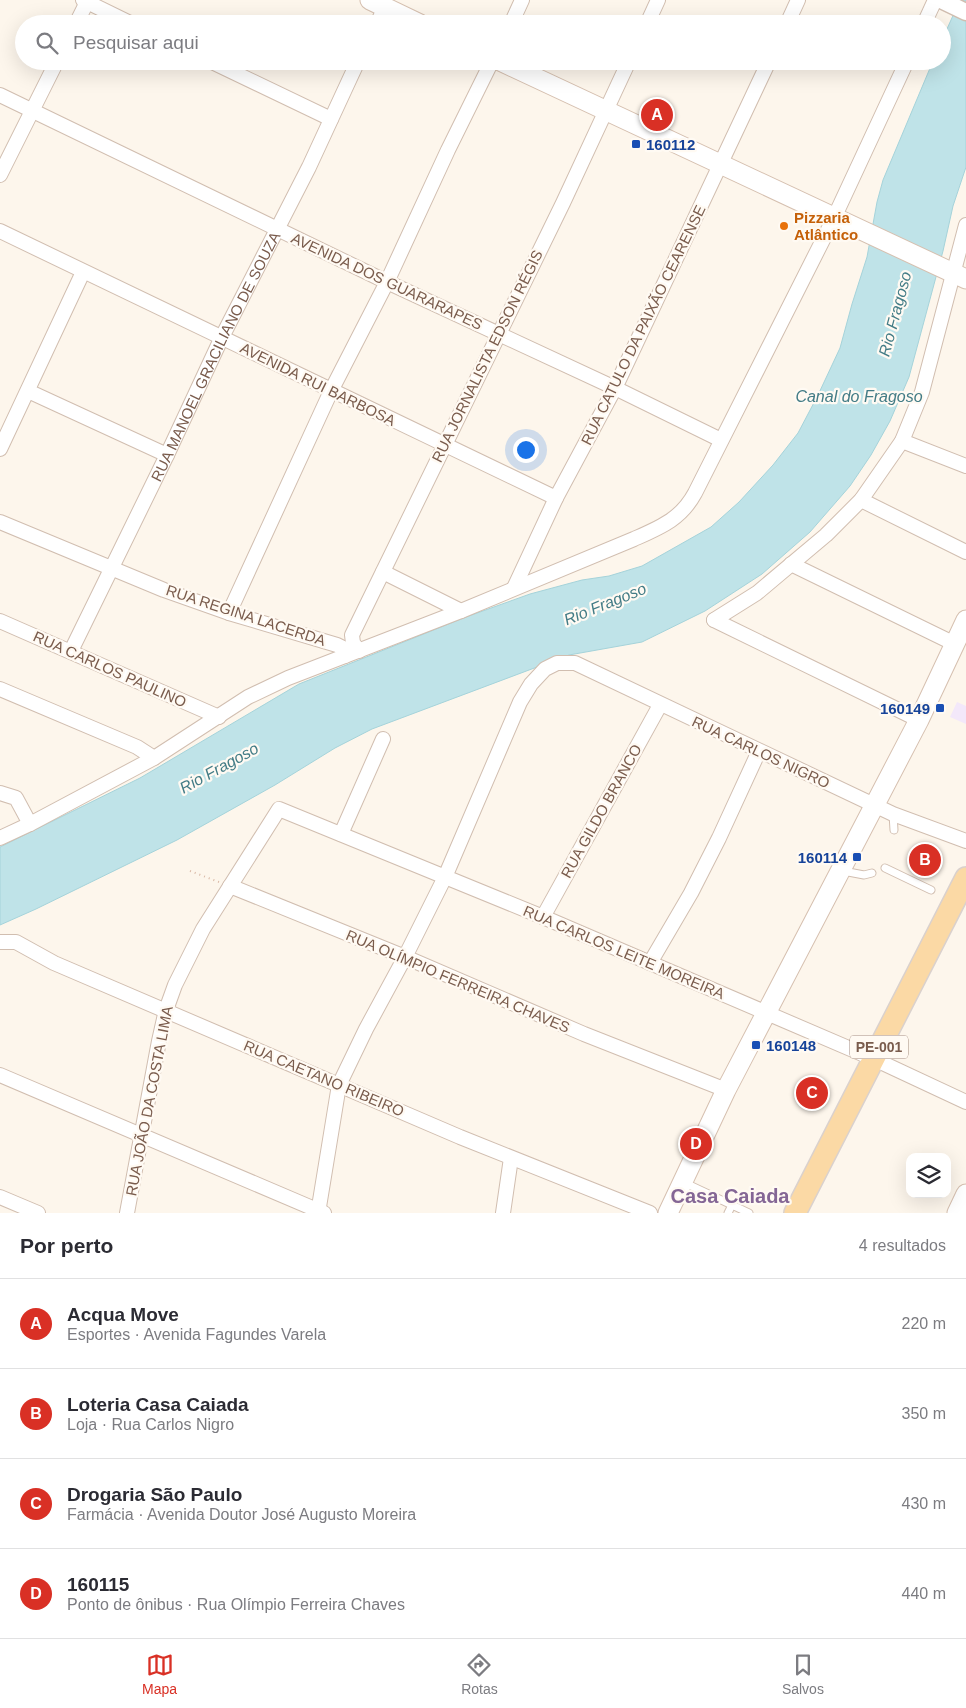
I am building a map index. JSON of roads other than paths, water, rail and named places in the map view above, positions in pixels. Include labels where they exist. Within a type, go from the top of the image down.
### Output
[{"type":"main road","points":[[380,8],[398,15]]},
{"type":"main road","points":[[519,70],[953,273]]},
{"type":"main road","points":[[668,1213],[726,1090],[918,720],[966,620]]},
{"type":"main road","name":"PE-001","points":[[795,1213],[874,1059],[950,900],[966,878]]},
{"type":"main road","points":[[957,1213],[966,1194]]},
{"type":"street","points":[[514,15],[522,0]]},
{"type":"street","points":[[651,15],[658,0]]},
{"type":"street","points":[[791,15],[798,0]]},
{"type":"street","points":[[928,15],[935,0]]},
{"type":"street","points":[[80,15],[86,1],[114,15]]},
{"type":"street","points":[[0,175],[53,70]]},
{"type":"street","points":[[229,70],[331,119]]},
{"type":"street","name":"RUA MANOEL GRACILIANO DE SOUZA","points":[[71,651],[222,338],[309,167],[354,70]]},
{"type":"street","points":[[229,613],[331,391],[387,282],[488,70]]},
{"type":"street","name":"RUA JORNALISTA EDSON RÉGIS","points":[[359,651],[353,643],[352,635],[626,70]]},
{"type":"street","name":"RUA CATULO DA PAIXÃO CEARENSE","points":[[514,588],[556,498],[615,388],[765,70]]},
{"type":"street","points":[[0,838],[154,758],[248,697],[288,678],[461,611],[634,539],[670,522],[679,515],[690,502],[834,218],[902,70]]},
{"type":"street","name":"AVENIDA DOS GUARARAPES","points":[[0,95],[387,282],[615,388],[721,440]]},
{"type":"street","points":[[918,720],[714,620],[757,593],[826,535],[861,500],[902,441],[922,392],[966,225]]},
{"type":"street","name":"AVENIDA RUI BARBOSA","points":[[0,231],[556,498]]},
{"type":"street","points":[[0,449],[84,272]]},
{"type":"street","points":[[28,391],[167,455]]},
{"type":"street","points":[[902,441],[966,466]]},
{"type":"street","points":[[861,500],[966,552]]},
{"type":"street","name":"RUA REGINA LACERDA","points":[[0,522],[164,590],[229,613],[337,645],[343,648],[345,656]]},
{"type":"street","points":[[791,564],[955,644]]},
{"type":"street","points":[[383,572],[461,611]]},
{"type":"street","name":"RUA CARLOS PAULINO","points":[[0,621],[219,717]]},
{"type":"street","name":"RUA CARLOS NIGRO","points":[[446,877],[520,702],[536,677],[545,669],[557,663],[569,662],[583,666],[660,705],[893,814],[966,842]]},
{"type":"street","points":[[0,689],[137,747],[154,758]]},
{"type":"street","name":"RUA GILDO BRANCO","points":[[543,917],[660,705]]},
{"type":"street","points":[[341,834],[383,739]]},
{"type":"street","points":[[650,963],[691,893],[759,751]]},
{"type":"street","points":[[0,793],[16,798],[30,824]]},
{"type":"street","name":"RUA CARLOS LEITE MOREIRA","points":[[279,809],[543,917],[766,1012],[966,1102]]},
{"type":"street","name":"RUA JOÃO DA COSTA LIMA","points":[[127,1213],[166,1010],[175,985],[203,929],[279,809]]},
{"type":"street","points":[[0,1075],[320,1212],[339,1085],[366,1028],[446,877]]},
{"type":"street","name":"RUA OLÍMPIO FERREIRA CHAVES","points":[[230,886],[405,957],[584,1034],[726,1090]]},
{"type":"street","name":"RUA CAETANO RIBEIRO","points":[[0,942],[16,942],[54,963],[339,1085],[511,1158],[650,1213]]},
{"type":"street","points":[[503,1213],[511,1158]]},
{"type":"street","points":[[0,1197],[38,1213]]},
{"type":"lane","points":[[893,814],[894,830]]},
{"type":"lane","points":[[885,868],[931,890]]},
{"type":"lane","points":[[840,870],[864,875],[872,873]]},
{"type":"lane","points":[[682,1182],[749,1213]]},
{"type":"lane","points":[[728,1213],[732,1205]]},
{"type":"water","name":"Canal do Fragoso","points":[[960,0],[966,0],[966,167],[953,206],[943,251],[909,377],[890,421],[871,455],[850,486],[810,532],[762,574],[705,611],[642,642],[569,655],[372,729],[335,748],[275,785],[177,840],[0,925],[0,847],[140,778],[299,684],[466,617],[530,594],[582,580],[609,576],[642,566],[711,527],[739,502],[773,465],[798,433],[840,348],[867,257],[883,180],[929,70],[951,70],[951,20]]},
{"type":"place","name":"Acqua Move","points":[[657,115]]},
{"type":"place","name":"160112","points":[[636,144]]},
{"type":"place","name":"Pizzaria Atlântico","points":[[784,226]]},
{"type":"place","name":"160149","points":[[940,708]]},
{"type":"place","name":"160114","points":[[857,857]]},
{"type":"place","name":"Loteria Casa Caiada","points":[[925,860]]},
{"type":"place","name":"160148","points":[[756,1045]]},
{"type":"place","name":"Drogaria São Paulo","points":[[812,1093]]},
{"type":"place","name":"160115","points":[[696,1144]]},
{"type":"district","name":"Casa Caiada","points":[[730,1196]]},
{"type":"water label","name":"Rio Fragoso","points":[[895,314]]},
{"type":"water label","name":"Rio Fragoso","points":[[605,604]]},
{"type":"water label","name":"Rio Fragoso","points":[[219,768]]}]
